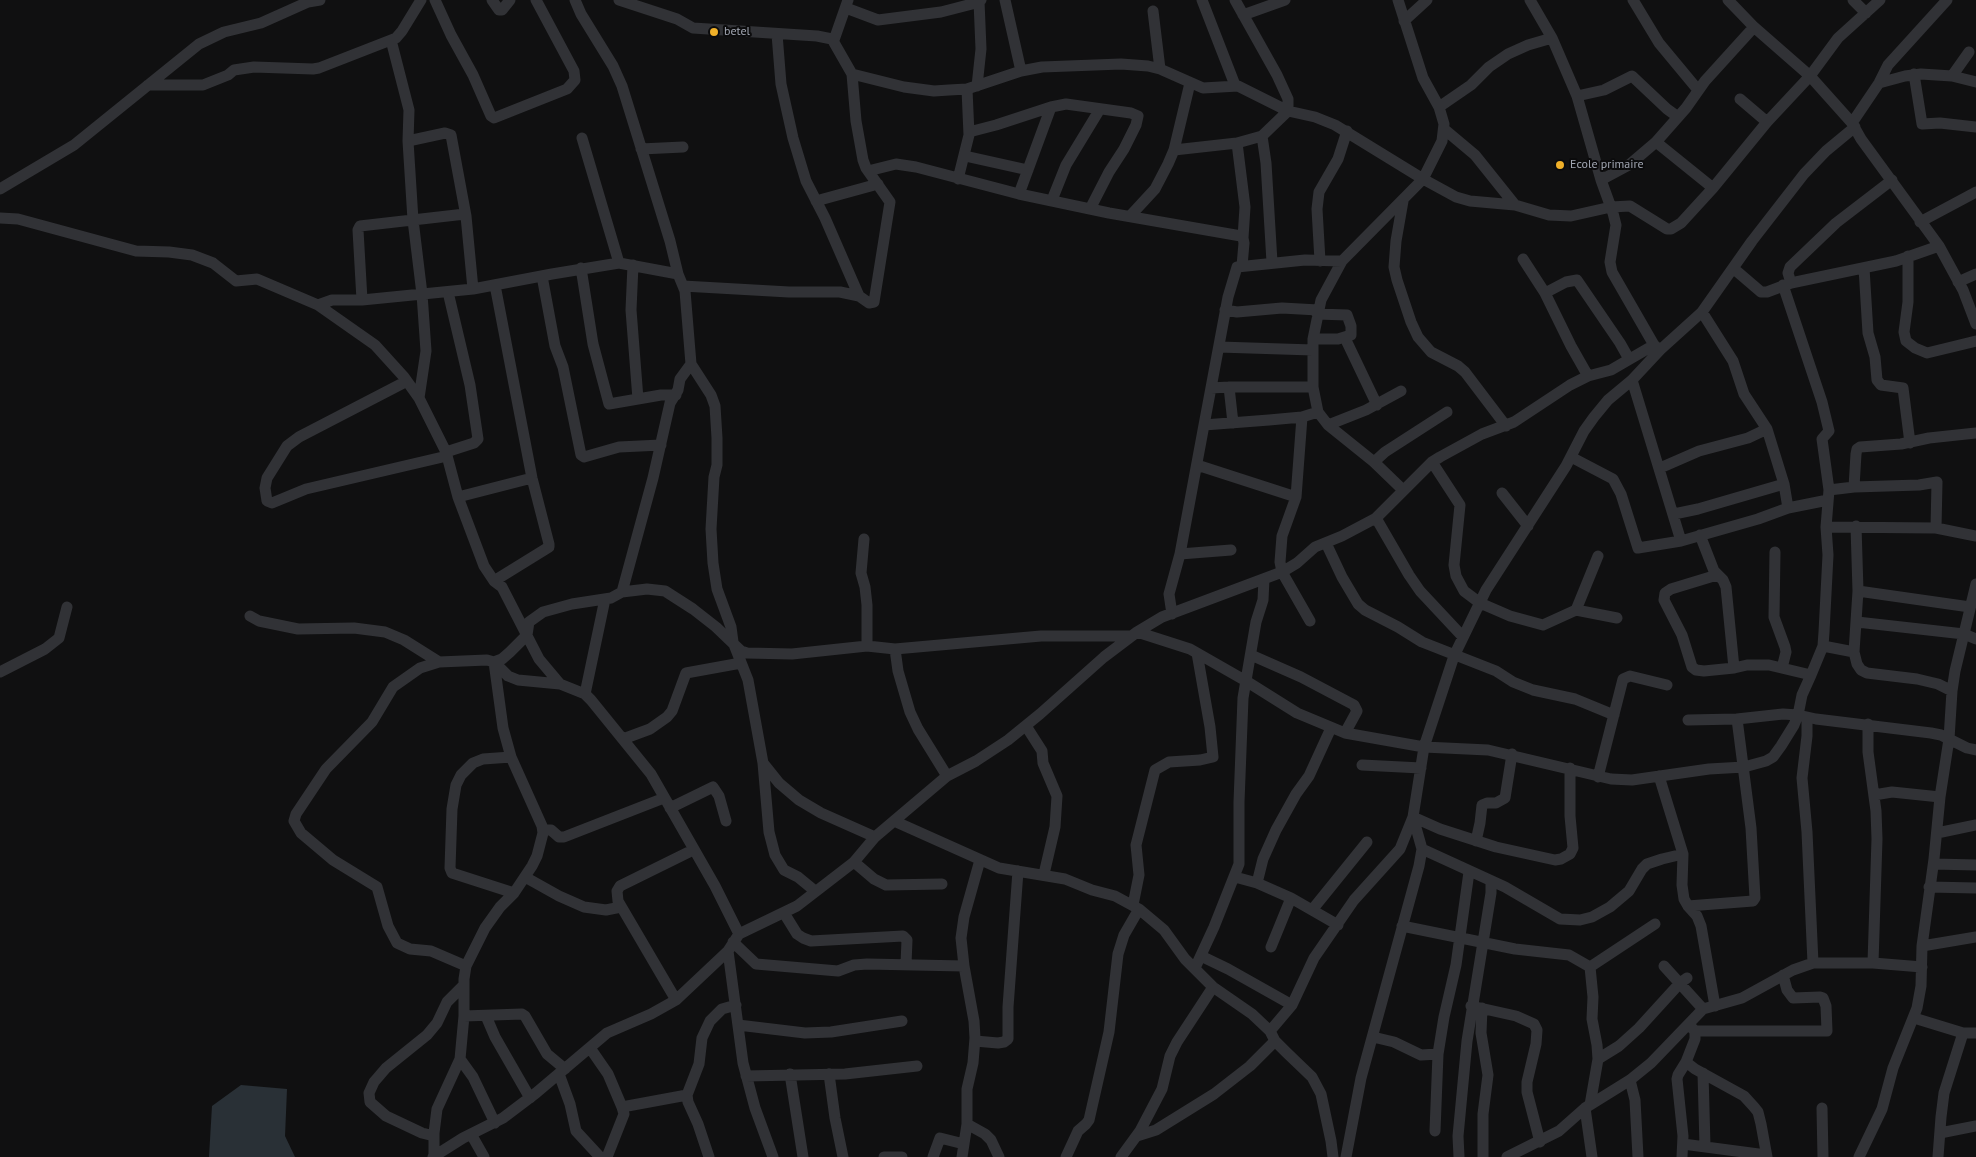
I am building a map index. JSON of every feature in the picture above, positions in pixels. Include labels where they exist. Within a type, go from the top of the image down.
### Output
[{"type":"street","points":[[0,190],[74,146],[199,44],[224,32],[261,23],[308,2],[320,0]]},
{"type":"street","points":[[148,86],[203,85],[234,70],[254,67],[313,69],[391,40],[402,31],[421,0]]},
{"type":"street","points":[[435,0],[450,35],[473,75],[491,116],[494,118],[567,89],[575,80],[574,71],[536,0]]},
{"type":"street","points":[[492,0],[499,10],[502,10],[510,0]]},
{"type":"street","points":[[576,0],[581,14],[613,66],[622,86],[686,297],[691,364],[711,395],[715,406],[718,424],[717,466],[714,485],[711,547],[717,589],[731,627],[733,642],[748,680],[763,763],[769,832],[775,856],[781,868],[802,880],[815,891]]},
{"type":"street","points":[[619,0],[677,19],[693,28],[817,36],[834,40],[852,74],[863,160],[868,171],[890,202],[874,302],[869,302],[859,296],[830,291],[789,292],[683,286]]},
{"type":"street","points":[[1005,0],[1021,71]]},
{"type":"street","points":[[1202,0],[1235,86]]},
{"type":"street","points":[[1174,150],[1237,143],[1262,136],[1288,111],[1288,99],[1278,75],[1235,0]]},
{"type":"street","points":[[1243,15],[1286,0]]},
{"type":"street","points":[[1398,0],[1423,78],[1439,107],[1444,129],[1438,148],[1423,179],[1342,262],[1325,289],[1317,312],[1313,345],[1313,387],[1318,412],[1328,425],[1374,462],[1403,490]]},
{"type":"street","points":[[1404,21],[1427,0]]},
{"type":"street","points":[[1530,0],[1552,38],[1577,96],[1601,180],[1611,207],[1616,225],[1611,269],[1647,336],[1657,347]]},
{"type":"street","points":[[1633,0],[1659,43],[1698,90]]},
{"type":"street","points":[[1728,0],[1810,76],[1853,125],[1861,139],[1939,246],[1958,282],[1972,299],[1976,324]]},
{"type":"street","points":[[1853,0],[1866,13]]},
{"type":"street","points":[[852,74],[934,91],[972,88],[1021,71],[1042,67],[1114,64],[1148,66],[1160,69],[1205,88],[1235,86],[1243,88],[1288,111],[1315,117],[1347,131],[1391,161],[1423,179],[1470,201],[1515,205],[1548,216],[1563,216],[1611,207],[1630,206],[1667,229],[1671,229],[1681,223],[1713,188],[1767,122],[1810,76],[1838,38],[1880,0]]},
{"type":"street","points":[[1136,1136],[1156,1130],[1214,1094],[1250,1066],[1272,1036],[1292,1005],[1314,958],[1363,888],[1400,849],[1413,817],[1424,747],[1454,656],[1486,590],[1528,526],[1594,417],[1608,400],[1632,380],[1657,347],[1702,312],[1804,174],[1853,125],[1888,65],[1947,0]]},
{"type":"street","points":[[834,40],[847,4],[878,20],[941,12],[980,1],[981,49],[972,88],[969,132],[965,156],[958,178]]},
{"type":"street","points":[[1153,11],[1160,69]]},
{"type":"street","points":[[1601,180],[1629,165],[1656,142],[1754,26]]},
{"type":"street","points":[[777,34],[781,84],[793,138],[806,181],[826,218],[859,296]]},
{"type":"street","points":[[1439,107],[1471,85],[1489,67],[1508,54],[1528,45],[1552,38]]},
{"type":"street","points":[[391,40],[409,110],[408,141],[413,220],[422,294],[426,357],[419,398]]},
{"type":"street","points":[[1952,76],[1969,52]]},
{"type":"street","points":[[1879,83],[1914,74],[1952,76],[1976,82]]},
{"type":"street","points":[[1914,74],[1922,124],[1940,123],[1976,127]]},
{"type":"street","points":[[1577,96],[1604,90],[1632,76],[1661,104],[1678,117]]},
{"type":"street","points":[[1131,215],[1158,185],[1174,150],[1190,83]]},
{"type":"street","points":[[1740,99],[1767,122]]},
{"type":"street","points":[[969,132],[1051,107],[1070,104],[1130,113],[1139,117],[1124,150],[1106,178],[1090,209]]},
{"type":"street","points":[[1019,194],[1051,107]]},
{"type":"street","points":[[1052,200],[1066,164],[1100,109]]},
{"type":"street","points":[[1444,129],[1475,156],[1515,205]]},
{"type":"street","points":[[1320,261],[1317,209],[1319,192],[1338,159],[1347,131]]},
{"type":"street","points":[[408,141],[445,133],[451,135],[465,214],[473,289]]},
{"type":"street","points":[[1262,136],[1266,163],[1272,262]]},
{"type":"street","points":[[582,138],[619,263]]},
{"type":"street","points":[[1656,142],[1713,188]]},
{"type":"street","points":[[1237,143],[1245,207],[1242,266]]},
{"type":"street","points":[[641,148],[683,147]]},
{"type":"street","points":[[965,156],[1028,170]]},
{"type":"street","points":[[868,171],[900,164],[937,171],[1019,194],[1090,209],[1241,236],[1243,238]]},
{"type":"street","points":[[1814,964],[1807,832],[1802,778],[1807,736],[1802,716],[1802,695],[1823,646],[1828,555],[1826,527],[1828,495],[1822,439],[1828,432],[1828,427],[1787,284],[1788,273],[1790,267],[1836,223],[1892,180]]},
{"type":"street","points":[[816,201],[878,184]]},
{"type":"street","points":[[1920,222],[1976,192]]},
{"type":"street","points":[[1403,201],[1396,241],[1394,267],[1411,322],[1418,337],[1431,352],[1458,366],[1465,372],[1506,426]]},
{"type":"street","points":[[362,300],[359,227],[465,214]]},
{"type":"street","points":[[0,218],[18,219],[136,251],[192,255],[213,263],[236,280],[257,279],[318,305],[375,345],[407,381],[419,398],[446,454],[478,556],[494,581],[502,587],[539,658],[560,684]]},
{"type":"street","points":[[1733,268],[1763,292],[1768,292],[1787,284],[1864,268],[1939,246]]},
{"type":"street","points":[[1908,256],[1908,302],[1904,332],[1906,341],[1915,348],[1927,353],[1976,341]]},
{"type":"street","points":[[1523,259],[1545,293],[1588,376]]},
{"type":"street","points":[[1172,614],[1168,594],[1180,554],[1226,310],[1237,267],[1272,262],[1342,262]]},
{"type":"street","points":[[318,305],[332,300],[362,300],[473,289],[581,268],[619,263],[678,274]]},
{"type":"street","points":[[634,266],[631,310],[633,358],[638,399]]},
{"type":"street","points":[[581,268],[593,344],[608,403],[611,405],[661,395],[676,395]]},
{"type":"street","points":[[1864,268],[1868,333],[1875,356],[1877,380],[1881,385],[1903,388],[1910,442]]},
{"type":"street","points":[[1958,282],[1976,274]]},
{"type":"street","points":[[542,276],[555,346],[563,367],[581,455],[584,457],[619,447],[661,445]]},
{"type":"street","points":[[1545,293],[1566,282],[1577,280],[1629,358]]},
{"type":"street","points":[[494,581],[549,547],[532,478],[495,285]]},
{"type":"street","points":[[407,381],[299,437],[287,446],[267,478],[265,488],[266,501],[272,503],[306,489],[446,454],[474,443],[478,438],[470,385],[448,292]]},
{"type":"street","points":[[1219,347],[1313,345],[1345,338],[1352,334],[1348,316],[1282,308],[1237,312],[1226,310]]},
{"type":"street","points":[[1702,312],[1733,361],[1744,394],[1768,429],[1784,484],[1788,508]]},
{"type":"street","points":[[1345,338],[1377,405]]},
{"type":"street","points":[[494,662],[503,728],[511,757],[543,830],[537,856],[514,893],[500,907],[485,928],[466,966],[463,986],[464,1016],[460,1059],[440,1100],[435,1122],[434,1136],[440,1155],[472,1134],[495,1122],[530,1098],[614,1028],[651,1014],[676,1000],[734,942],[797,906],[854,862],[875,837],[948,776],[994,750],[1026,726],[1133,634],[1153,621],[1282,572],[1297,563],[1312,549],[1376,518],[1432,462],[1482,434],[1520,419],[1570,385],[1588,376],[1608,371],[1629,358],[1657,347]]},
{"type":"street","points":[[622,592],[661,445],[670,403],[676,395],[680,379],[691,364]]},
{"type":"street","points":[[1632,380],[1682,540]]},
{"type":"street","points":[[1229,387],[1233,423]]},
{"type":"street","points":[[1211,388],[1313,387]]},
{"type":"street","points":[[1328,425],[1377,405],[1401,391]]},
{"type":"street","points":[[1204,425],[1302,417],[1318,412]]},
{"type":"street","points":[[1374,462],[1385,452],[1447,412]]},
{"type":"street","points":[[1302,417],[1296,497],[1282,536],[1280,555],[1282,572],[1310,621]]},
{"type":"street","points":[[1660,468],[1699,451],[1748,438],[1768,429]]},
{"type":"street","points":[[1854,487],[1854,466],[1858,448],[1862,446],[1891,446],[1929,438],[1976,433]]},
{"type":"street","points":[[1570,456],[1613,480],[1620,494],[1637,548],[1682,540],[1758,519],[1854,487],[1919,485],[1937,482],[1936,528]]},
{"type":"street","points":[[1432,462],[1460,505],[1455,548],[1456,576],[1464,591],[1480,603],[1510,616],[1543,624],[1576,610],[1617,618]]},
{"type":"street","points":[[1197,465],[1296,497]]},
{"type":"street","points":[[458,497],[532,478]]},
{"type":"street","points":[[1674,514],[1784,484]]},
{"type":"street","points":[[1502,493],[1528,526]]},
{"type":"street","points":[[1376,518],[1409,575],[1425,596],[1463,637]]},
{"type":"street","points":[[1856,526],[1858,591],[1854,652],[1857,664],[1861,670],[1867,672],[1917,679],[1938,684],[1952,691]]},
{"type":"street","points":[[1826,527],[1936,528],[1976,536]]},
{"type":"street","points":[[1700,535],[1717,575],[1723,580],[1726,587],[1734,668]]},
{"type":"street","points":[[864,539],[861,573],[867,605],[867,646]]},
{"type":"street","points":[[1326,543],[1342,577],[1361,607],[1422,642],[1496,671],[1513,682],[1533,690],[1575,699],[1614,715]]},
{"type":"street","points":[[1180,554],[1231,550]]},
{"type":"street","points":[[1775,552],[1774,617],[1786,652],[1782,668]]},
{"type":"street","points":[[1576,610],[1598,556]]},
{"type":"street","points":[[1717,575],[1671,589],[1665,593],[1664,600],[1682,635],[1692,667],[1696,670],[1704,671],[1747,665],[1769,665],[1811,675]]},
{"type":"street","points":[[1194,968],[1201,956],[1239,864],[1241,728],[1246,680],[1256,622],[1264,597],[1264,579]]},
{"type":"street","points":[[1858,1157],[1882,1109],[1893,1068],[1914,1018],[1921,986],[1922,946],[1949,739],[1952,691],[1976,584]]},
{"type":"street","points":[[494,662],[502,659],[527,635],[529,622],[543,612],[572,604],[605,599],[622,592],[647,589],[665,591],[693,609],[744,652],[792,654],[867,646],[895,649],[1041,636],[1133,634],[1180,645],[1246,680],[1285,706],[1345,733],[1424,747],[1488,750],[1512,754],[1598,777],[1632,780],[1709,769],[1744,767],[1766,761],[1773,757],[1802,716]]},
{"type":"street","points":[[1858,591],[1970,607]]},
{"type":"street","points":[[585,694],[605,599]]},
{"type":"street","points":[[0,672],[45,649],[59,638],[67,607]]},
{"type":"street","points":[[250,616],[259,621],[298,629],[354,628],[385,632],[404,640],[439,662]]},
{"type":"street","points":[[1857,622],[1964,634],[1976,639]]},
{"type":"street","points":[[1823,646],[1854,652]]},
{"type":"street","points":[[895,649],[898,671],[910,712],[918,730],[948,776]]},
{"type":"street","points":[[1066,1157],[1078,1131],[1089,1120],[1109,1032],[1118,954],[1136,907],[1139,875],[1136,845],[1154,770],[1169,762],[1200,760],[1213,757],[1210,727],[1197,653]]},
{"type":"street","points":[[1251,655],[1301,677],[1354,705],[1357,712],[1345,733]]},
{"type":"street","points":[[466,966],[431,951],[410,948],[397,943],[388,926],[377,887],[334,860],[301,833],[294,821],[296,814],[326,769],[372,722],[393,687],[420,668],[439,662],[487,660],[494,662],[508,676],[518,680],[560,684],[585,694],[651,774],[715,886],[734,942],[736,1005],[746,1076],[773,1157]]},
{"type":"street","points":[[623,739],[650,729],[667,717],[672,711],[686,673],[741,663]]},
{"type":"street","points":[[1598,777],[1623,678],[1626,676],[1667,685]]},
{"type":"street","points":[[1688,720],[1737,719],[1783,714],[1931,732],[1966,748],[1976,750]]},
{"type":"street","points":[[1688,906],[1753,901],[1755,898],[1751,828],[1737,719]]},
{"type":"street","points":[[1868,724],[1868,752],[1874,795],[1877,839],[1873,963]]},
{"type":"street","points":[[1026,726],[1042,751],[1043,762],[1056,796],[1055,827],[1044,874]]},
{"type":"street","points":[[1257,883],[1263,859],[1276,830],[1296,794],[1309,776],[1331,728]]},
{"type":"street","points":[[1476,841],[1482,805],[1496,803],[1505,798],[1512,754]]},
{"type":"street","points":[[511,757],[483,759],[473,763],[461,775],[456,785],[452,809],[450,868],[452,873],[514,893]]},
{"type":"street","points":[[763,763],[779,783],[799,800],[821,813],[875,837]]},
{"type":"street","points":[[1362,765],[1421,768]]},
{"type":"street","points":[[1413,817],[1440,829],[1476,841],[1555,860],[1561,859],[1570,854],[1573,848],[1570,816],[1570,768]]},
{"type":"street","points":[[1659,776],[1683,854],[1682,885],[1688,906],[1697,916],[1701,926],[1715,1006]]},
{"type":"street","points":[[543,830],[550,830],[559,837],[564,837],[713,787],[720,796],[726,821]]},
{"type":"street","points":[[1874,795],[1892,792],[1940,797]]},
{"type":"street","points":[[1346,1157],[1359,1088],[1419,866],[1422,849],[1413,817]]},
{"type":"street","points":[[894,821],[999,868],[1065,879],[1092,890],[1115,896],[1136,907],[1164,930],[1185,959],[1213,987],[1252,1014],[1312,1076],[1321,1094],[1332,1141],[1333,1157]]},
{"type":"street","points":[[1937,833],[1976,825]]},
{"type":"street","points":[[1312,910],[1367,842]]},
{"type":"street","points":[[1422,849],[1491,882],[1560,919],[1580,920],[1592,917],[1610,907],[1629,891],[1647,864],[1662,858],[1683,854]]},
{"type":"street","points":[[676,1000],[616,896],[618,888],[693,850]]},
{"type":"street","points":[[962,1157],[966,1124],[967,1088],[975,1041],[974,1021],[962,950],[962,928],[980,860]]},
{"type":"street","points":[[854,862],[874,879],[886,885],[942,884]]},
{"type":"street","points":[[1934,864],[1976,865]]},
{"type":"street","points":[[975,1041],[998,1043],[1004,1042],[1008,1038],[1008,1006],[1018,871]]},
{"type":"street","points":[[1435,1131],[1438,1054],[1460,938],[1469,872]]},
{"type":"street","points":[[525,877],[584,908],[606,910],[621,907]]},
{"type":"street","points":[[1235,877],[1257,883],[1292,898],[1338,925]]},
{"type":"street","points":[[1460,1157],[1458,1136],[1491,882]]},
{"type":"street","points":[[1929,887],[1976,888]]},
{"type":"street","points":[[1271,947],[1292,898]]},
{"type":"street","points":[[784,913],[797,934],[811,941],[904,936],[907,940],[906,964]]},
{"type":"street","points":[[1590,967],[1655,924]]},
{"type":"street","points":[[1402,926],[1514,948],[1569,955],[1590,967]]},
{"type":"street","points":[[1922,946],[1976,937]]},
{"type":"street","points":[[734,942],[756,964],[838,971],[858,965],[964,966]]},
{"type":"street","points":[[1201,956],[1292,1005]]},
{"type":"street","points":[[1507,1157],[1560,1131],[1587,1107],[1630,1080],[1691,1028],[1703,1009],[1742,998],[1793,970],[1814,964],[1873,963],[1922,967]]},
{"type":"street","points":[[1664,966],[1684,981],[1703,1009]]},
{"type":"street","points":[[1590,967],[1593,997],[1592,1019],[1598,1059],[1587,1107],[1592,1157]]},
{"type":"street","points":[[1691,1028],[1827,1031],[1826,1006],[1823,998],[1793,998],[1787,990],[1783,975]]},
{"type":"street","points":[[1598,1059],[1620,1046],[1640,1028],[1684,981]]},
{"type":"street","points":[[434,1136],[422,1133],[386,1116],[370,1102],[368,1093],[374,1082],[386,1068],[427,1035],[437,1023],[447,1002],[463,986]]},
{"type":"street","points":[[1121,1157],[1136,1136],[1162,1088],[1170,1056],[1177,1042],[1213,987]]},
{"type":"street","points":[[709,1157],[687,1095],[699,1064],[702,1038],[710,1021],[722,1009],[736,1005]]},
{"type":"street","points":[[1476,1007],[1528,1020],[1534,1024],[1537,1030],[1536,1044],[1527,1082],[1540,1142]]},
{"type":"street","points":[[1476,1007],[1488,1075],[1483,1114],[1483,1157]]},
{"type":"street","points":[[464,1016],[519,1014],[526,1016],[543,1050],[562,1071],[576,1131],[595,1156]]},
{"type":"street","points":[[486,1016],[495,1038],[530,1098]]},
{"type":"street","points":[[1914,1018],[1963,1032],[1976,1033]]},
{"type":"street","points":[[738,1025],[805,1033],[831,1032],[902,1021]]},
{"type":"street","points":[[1682,1157],[1683,1144],[1677,1079],[1695,1039],[1691,1028]]},
{"type":"street","points":[[1938,1157],[1944,1093],[1963,1032]]},
{"type":"street","points":[[1373,1037],[1394,1042],[1421,1055],[1438,1054]]},
{"type":"street","points":[[590,1048],[608,1074],[622,1106],[622,1122],[607,1157]]},
{"type":"street","points":[[460,1059],[473,1077],[495,1122]]},
{"type":"street","points":[[1683,1144],[1767,1156],[1758,1112],[1744,1096],[1686,1062]]},
{"type":"street","points":[[746,1076],[872,1072],[917,1066]]},
{"type":"street","points":[[1703,1073],[1705,1146]]},
{"type":"street","points":[[790,1074],[803,1157]]},
{"type":"street","points":[[829,1074],[843,1157]]},
{"type":"street","points":[[1630,1080],[1635,1100],[1638,1157]]},
{"type":"street","points":[[622,1106],[687,1095]]},
{"type":"street","points":[[1822,1108],[1823,1157]]},
{"type":"street","points":[[966,1124],[985,1134],[999,1157]]},
{"type":"street","points":[[1940,1133],[1976,1126]]},
{"type":"street","points":[[472,1134],[484,1157]]},
{"type":"street","points":[[933,1157],[940,1138],[964,1144]]},
{"type":"street","points":[[884,1157],[902,1157]]},
{"type":"shaded area","points":[[241,1085],[287,1089],[285,1136],[295,1157],[209,1157],[212,1106]]},
{"type":"place","name":"betel","points":[[714,32]]},
{"type":"place","name":"Ecole primaire","points":[[1560,165]]}]
